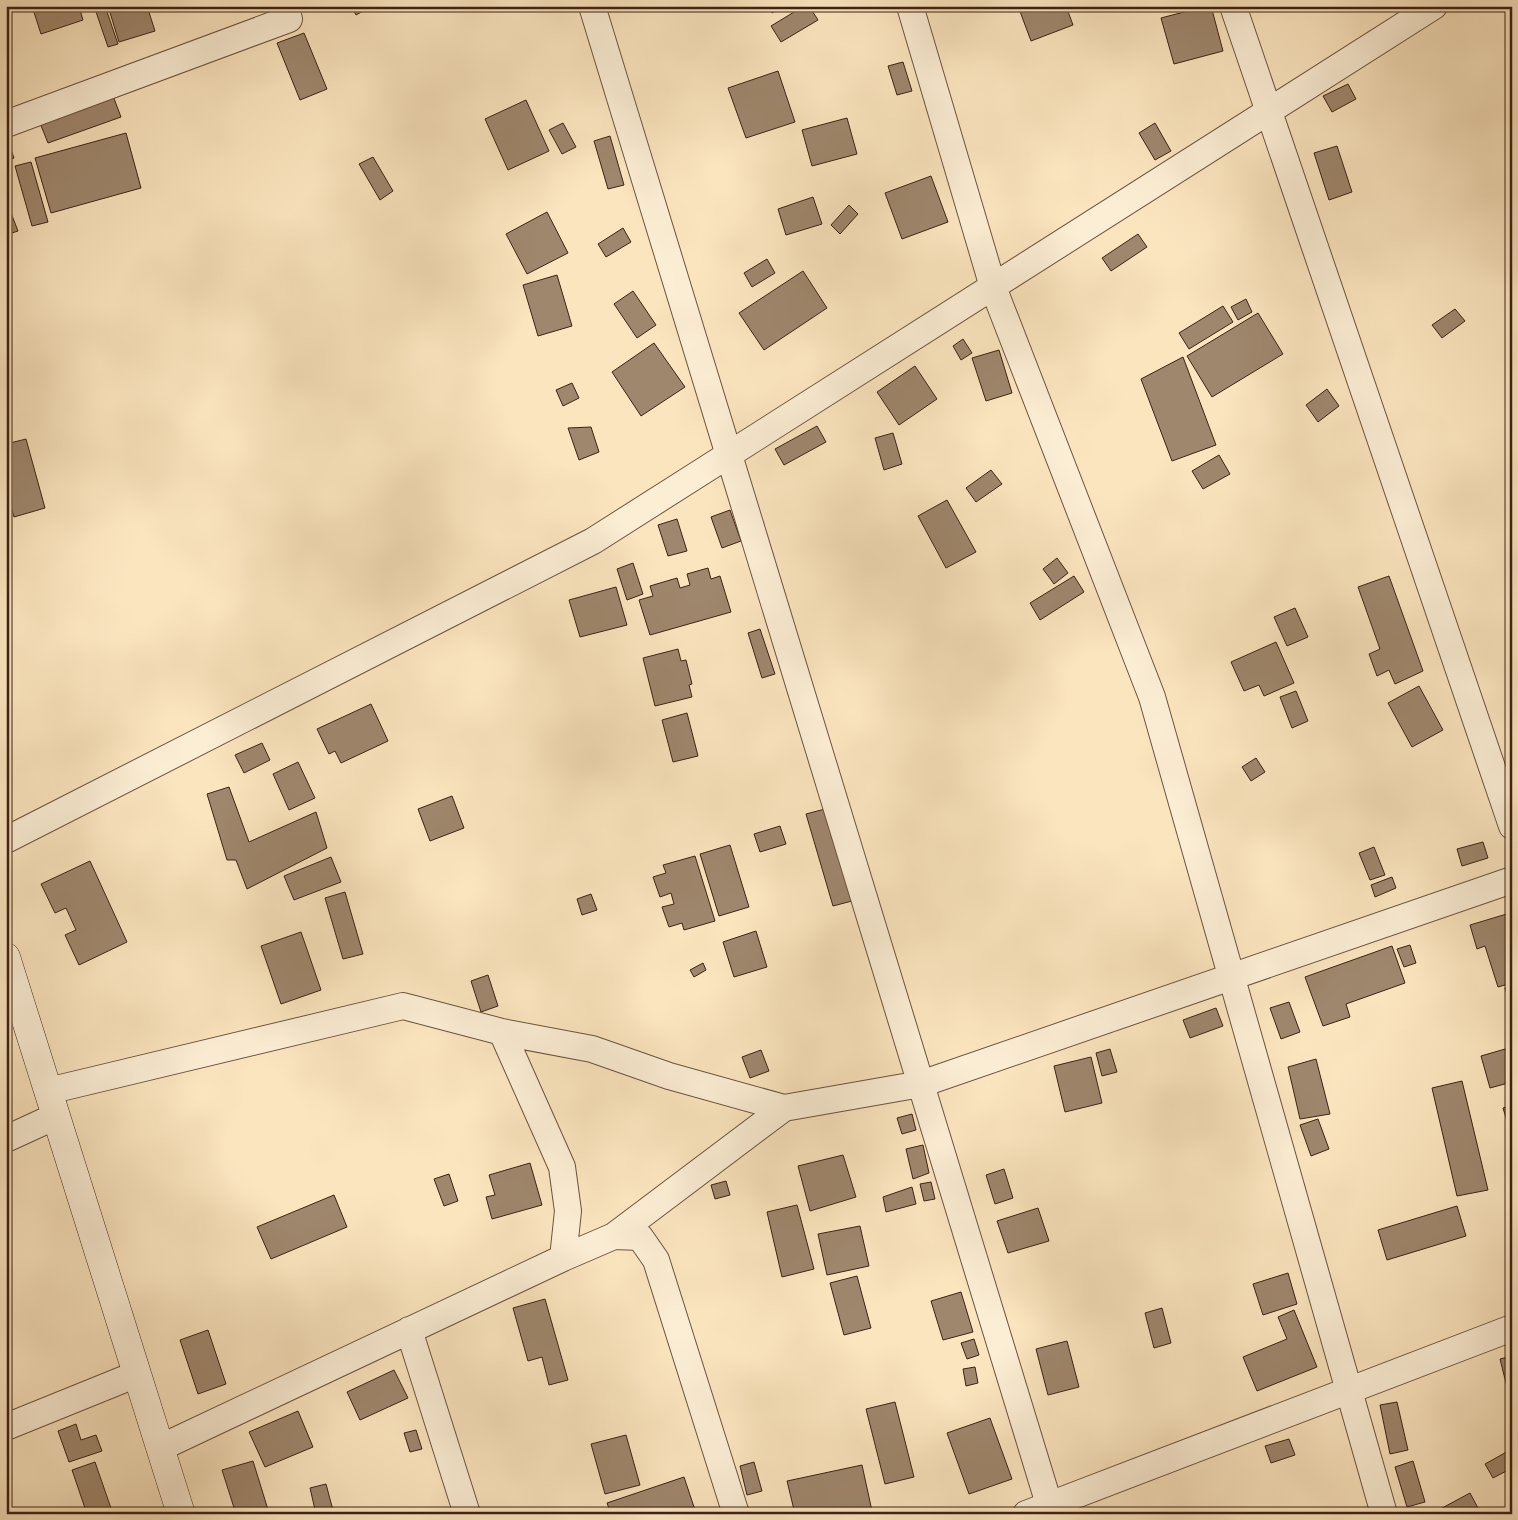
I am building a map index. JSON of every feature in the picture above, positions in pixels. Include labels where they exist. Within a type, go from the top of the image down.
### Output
[{"type":"main road","points":[[6,957],[181,1514]]},
{"type":"street","points":[[6,124],[289,19],[285,6]]},
{"type":"street","points":[[592,6],[921,1084],[1043,1511],[1512,1328]]},
{"type":"street","points":[[910,6],[993,287],[1152,698],[1384,1514]]},
{"type":"street","points":[[1233,6],[1512,826]]},
{"type":"street","points":[[6,840],[593,541],[1434,6]]},
{"type":"street","points":[[48,1091],[403,1006],[502,1032],[592,1049],[669,1076],[784,1108],[921,1084],[1512,880]]},
{"type":"street","points":[[502,1032],[562,1167],[568,1211],[563,1258]]},
{"type":"street","points":[[160,1448],[563,1258],[614,1236],[784,1108]]},
{"type":"street","points":[[6,1139],[56,1116]]},
{"type":"street","points":[[614,1236],[640,1237],[656,1260],[736,1514]]},
{"type":"street","points":[[409,1330],[467,1514]]},
{"type":"street","points":[[6,1427],[137,1374]]},
{"type":"building","points":[[32,6],[79,6],[83,20],[41,34]]},
{"type":"building","points":[[94,6],[105,6],[118,44],[108,47]]},
{"type":"building","points":[[108,6],[147,6],[155,31],[119,42]]},
{"type":"building","points":[[351,6],[372,6],[356,15]]},
{"type":"building","points":[[769,6],[785,6],[772,13]]},
{"type":"building","points":[[804,6],[809,6],[818,20],[781,42],[771,26]]},
{"type":"building","points":[[1018,6],[1066,6],[1073,25],[1031,41]]},
{"type":"building","points":[[1211,6],[1223,51],[1174,64],[1161,18]]},
{"type":"building","points":[[304,33],[327,89],[300,100],[277,43]]},
{"type":"building","points":[[903,62],[912,91],[897,95],[888,66]]},
{"type":"building","points":[[778,71],[795,122],[746,138],[728,88]]},
{"type":"building","points":[[1348,84],[1356,99],[1332,112],[1323,96]]},
{"type":"building","points":[[113,96],[121,117],[48,143],[40,123]]},
{"type":"building","points":[[526,100],[549,151],[508,170],[485,119]]},
{"type":"building","points":[[847,118],[857,154],[812,166],[802,130]]},
{"type":"building","points":[[563,123],[576,147],[562,154],[549,130]]},
{"type":"building","points":[[1155,123],[1171,151],[1155,160],[1139,133]]},
{"type":"building","points":[[126,133],[141,188],[51,213],[35,158]]},
{"type":"building","points":[[610,136],[624,185],[608,189],[594,141]]},
{"type":"building","points":[[8,141],[14,158],[6,161],[6,142]]},
{"type":"building","points":[[1337,146],[1352,192],[1329,200],[1314,153]]},
{"type":"building","points":[[373,157],[393,191],[380,200],[359,164]]},
{"type":"building","points":[[31,162],[48,222],[32,226],[15,166]]},
{"type":"building","points":[[931,176],[948,222],[902,239],[885,193]]},
{"type":"building","points":[[813,197],[822,224],[786,235],[778,209]]},
{"type":"building","points":[[6,200],[18,231],[6,235]]},
{"type":"building","points":[[849,205],[858,214],[840,234],[831,225]]},
{"type":"building","points":[[547,212],[568,253],[527,274],[506,234]]},
{"type":"building","points":[[623,228],[631,242],[606,257],[598,244]]},
{"type":"building","points":[[1138,234],[1147,247],[1111,271],[1102,258]]},
{"type":"building","points":[[767,259],[775,273],[752,287],[744,273]]},
{"type":"building","points":[[803,271],[827,308],[764,350],[739,313]]},
{"type":"building","points":[[557,275],[572,326],[538,336],[523,285]]},
{"type":"building","points":[[633,291],[656,325],[637,338],[614,304]]},
{"type":"building","points":[[1246,299],[1252,312],[1238,320],[1231,307]]},
{"type":"building","points":[[1223,306],[1233,322],[1189,349],[1179,333]]},
{"type":"building","points":[[1455,309],[1465,321],[1442,338],[1432,325]]},
{"type":"building","points":[[1258,313],[1283,354],[1212,397],[1187,356]]},
{"type":"building","points":[[963,339],[972,353],[961,360],[953,346]]},
{"type":"building","points":[[654,343],[685,387],[641,416],[612,372]]},
{"type":"building","points":[[999,350],[1012,393],[986,401],[972,358]]},
{"type":"building","points":[[1183,357],[1216,445],[1172,461],[1141,379]]},
{"type":"building","points":[[915,366],[937,399],[899,425],[877,392]]},
{"type":"building","points":[[572,383],[579,398],[563,406],[556,390]]},
{"type":"building","points":[[1327,389],[1339,406],[1318,422],[1306,405]]},
{"type":"building","points":[[817,426],[826,442],[784,465],[775,449]]},
{"type":"building","points":[[591,427],[599,452],[579,460],[568,428]]},
{"type":"building","points":[[893,433],[902,464],[884,470],[875,438]]},
{"type":"building","points":[[26,439],[45,508],[14,517],[6,490],[6,444]]},
{"type":"building","points":[[1219,455],[1230,474],[1203,489],[1192,471]]},
{"type":"building","points":[[991,470],[1002,484],[976,502],[966,488]]},
{"type":"building","points":[[947,500],[976,552],[946,568],[918,516]]},
{"type":"building","points":[[730,510],[741,541],[722,548],[711,517]]},
{"type":"building","points":[[677,519],[687,551],[668,556],[658,525]]},
{"type":"building","points":[[1057,558],[1068,573],[1054,584],[1043,569]]},
{"type":"building","points":[[633,563],[643,594],[627,600],[617,569]]},
{"type":"building","points":[[708,568],[711,579],[720,576],[731,612],[650,635],[639,600],[653,596],[650,586],[677,578],[680,588],[690,585],[687,574]]},
{"type":"building","points":[[1074,576],[1084,592],[1040,620],[1030,603]]},
{"type":"building","points":[[1389,576],[1423,671],[1395,684],[1389,670],[1377,676],[1369,654],[1380,649],[1358,587]]},
{"type":"building","points":[[616,587],[627,625],[580,637],[569,600]]},
{"type":"building","points":[[1295,608],[1308,637],[1287,646],[1274,617]]},
{"type":"building","points":[[760,629],[775,674],[762,678],[748,633]]},
{"type":"building","points":[[1276,642],[1294,683],[1264,696],[1259,685],[1244,691],[1231,662]]},
{"type":"building","points":[[678,649],[681,661],[686,660],[692,684],[689,685],[692,697],[655,706],[643,658]]},
{"type":"building","points":[[1419,686],[1443,730],[1412,747],[1388,703]]},
{"type":"building","points":[[1296,691],[1308,721],[1292,728],[1280,697]]},
{"type":"building","points":[[371,704],[388,741],[341,763],[335,751],[329,754],[317,729]]},
{"type":"building","points":[[687,713],[698,756],[673,762],[662,720]]},
{"type":"building","points":[[262,743],[270,760],[244,773],[235,755]]},
{"type":"building","points":[[1256,758],[1265,772],[1251,781],[1242,767]]},
{"type":"building","points":[[298,762],[315,798],[289,810],[273,774]]},
{"type":"building","points":[[229,787],[249,842],[316,812],[327,848],[247,889],[236,860],[227,860],[207,794]]},
{"type":"building","points":[[452,796],[464,828],[430,841],[418,809]]},
{"type":"building","points":[[825,809],[852,901],[833,906],[806,814]]},
{"type":"building","points":[[780,826],[786,844],[760,852],[754,834]]},
{"type":"building","points":[[1483,842],[1488,858],[1462,866],[1457,849]]},
{"type":"building","points":[[730,845],[749,907],[719,916],[700,854]]},
{"type":"building","points":[[1374,847],[1385,875],[1370,880],[1359,853]]},
{"type":"building","points":[[695,856],[715,921],[684,930],[682,923],[669,927],[662,907],[674,904],[671,893],[660,897],[653,877],[666,873],[663,865]]},
{"type":"building","points":[[331,857],[341,882],[294,900],[284,876]]},
{"type":"building","points":[[90,861],[127,942],[79,965],[65,935],[76,930],[66,908],[55,913],[41,884]]},
{"type":"building","points":[[1392,877],[1396,888],[1375,897],[1371,885]]},
{"type":"building","points":[[345,892],[363,954],[343,959],[325,898]]},
{"type":"building","points":[[591,894],[597,910],[582,915],[577,899]]},
{"type":"building","points":[[1510,913],[1512,983],[1498,987],[1485,946],[1477,949],[1470,925]]},
{"type":"building","points":[[756,931],[767,967],[734,977],[723,942]]},
{"type":"building","points":[[301,932],[321,990],[281,1004],[261,946]]},
{"type":"building","points":[[1410,945],[1416,963],[1404,967],[1397,949]]},
{"type":"building","points":[[1392,946],[1405,983],[1346,1004],[1350,1017],[1323,1026],[1305,977]]},
{"type":"building","points":[[703,963],[706,970],[694,977],[690,970]]},
{"type":"building","points":[[488,975],[498,1006],[481,1012],[471,981]]},
{"type":"building","points":[[1512,987],[1512,1012],[1505,988]]},
{"type":"building","points":[[1289,1002],[1300,1032],[1281,1039],[1270,1008]]},
{"type":"building","points":[[1216,1008],[1223,1026],[1190,1038],[1183,1020]]},
{"type":"building","points":[[1512,1047],[1512,1082],[1490,1088],[1481,1056]]},
{"type":"building","points":[[1110,1049],[1117,1072],[1102,1076],[1096,1053]]},
{"type":"building","points":[[761,1050],[769,1071],[750,1078],[742,1057]]},
{"type":"building","points":[[1091,1057],[1102,1103],[1065,1112],[1054,1066]]},
{"type":"building","points":[[1316,1059],[1330,1114],[1300,1119],[1288,1067]]},
{"type":"building","points":[[1462,1081],[1488,1190],[1457,1196],[1432,1088]]},
{"type":"building","points":[[1512,1105],[1512,1123],[1508,1124],[1503,1108]]},
{"type":"building","points":[[912,1114],[916,1130],[902,1134],[897,1118]]},
{"type":"building","points":[[1318,1119],[1329,1149],[1311,1156],[1300,1125]]},
{"type":"building","points":[[923,1145],[929,1173],[913,1179],[906,1149]]},
{"type":"building","points":[[843,1155],[856,1197],[810,1211],[798,1166]]},
{"type":"building","points":[[530,1163],[542,1205],[492,1219],[486,1197],[495,1195],[489,1175]]},
{"type":"building","points":[[1004,1169],[1013,1198],[995,1204],[986,1175]]},
{"type":"building","points":[[449,1174],[458,1201],[444,1206],[434,1179]]},
{"type":"building","points":[[726,1181],[730,1195],[715,1199],[711,1185]]},
{"type":"building","points":[[931,1182],[935,1199],[924,1201],[920,1184]]},
{"type":"building","points":[[912,1187],[916,1204],[886,1212],[883,1197]]},
{"type":"building","points":[[334,1195],[347,1227],[271,1259],[257,1227]]},
{"type":"building","points":[[797,1205],[814,1269],[782,1277],[767,1212]]},
{"type":"building","points":[[1457,1206],[1466,1236],[1387,1260],[1378,1230]]},
{"type":"building","points":[[1038,1208],[1049,1241],[1008,1253],[997,1221]]},
{"type":"building","points":[[860,1226],[869,1266],[827,1275],[818,1234]]},
{"type":"building","points":[[1288,1273],[1297,1304],[1263,1315],[1253,1284]]},
{"type":"building","points":[[857,1276],[871,1328],[844,1335],[830,1283]]},
{"type":"building","points":[[961,1292],[973,1332],[943,1340],[931,1301]]},
{"type":"building","points":[[545,1299],[568,1380],[549,1385],[542,1357],[528,1361],[513,1308]]},
{"type":"building","points":[[1162,1308],[1171,1343],[1154,1348],[1145,1313]]},
{"type":"building","points":[[1294,1310],[1317,1367],[1257,1391],[1243,1357],[1287,1339],[1278,1317]]},
{"type":"building","points":[[208,1330],[226,1384],[198,1394],[180,1340]]},
{"type":"building","points":[[974,1339],[979,1355],[967,1359],[961,1343]]},
{"type":"building","points":[[1067,1341],[1079,1387],[1048,1395],[1036,1349]]},
{"type":"building","points":[[1512,1356],[1512,1390],[1508,1391],[1500,1359]]},
{"type":"building","points":[[975,1367],[978,1383],[966,1386],[963,1369]]},
{"type":"building","points":[[394,1370],[408,1398],[360,1420],[347,1392]]},
{"type":"building","points":[[895,1402],[914,1477],[885,1484],[866,1409]]},
{"type":"building","points":[[1397,1402],[1408,1450],[1390,1454],[1380,1405]]},
{"type":"building","points":[[298,1411],[313,1447],[265,1467],[249,1432]]},
{"type":"building","points":[[990,1418],[1012,1479],[969,1494],[947,1433]]},
{"type":"building","points":[[76,1424],[81,1440],[96,1435],[102,1451],[69,1462],[58,1431]]},
{"type":"building","points":[[416,1430],[422,1449],[410,1452],[404,1433]]},
{"type":"building","points":[[626,1435],[640,1485],[605,1494],[591,1444]]},
{"type":"building","points":[[1289,1439],[1295,1455],[1271,1463],[1265,1446]]},
{"type":"building","points":[[1512,1449],[1512,1468],[1493,1478],[1485,1464]]},
{"type":"building","points":[[253,1461],[269,1513],[236,1514],[222,1470]]},
{"type":"building","points":[[1413,1461],[1425,1502],[1407,1507],[1395,1467]]},
{"type":"building","points":[[95,1462],[113,1514],[87,1514],[72,1470]]},
{"type":"building","points":[[754,1462],[762,1491],[747,1495],[740,1466]]},
{"type":"building","points":[[862,1465],[872,1511],[860,1514],[795,1514],[787,1481]]},
{"type":"building","points":[[684,1477],[696,1513],[611,1514],[607,1503]]},
{"type":"building","points":[[326,1484],[334,1514],[316,1514],[310,1488]]},
{"type":"building","points":[[1470,1493],[1478,1508],[1467,1514],[1431,1514]]}]
